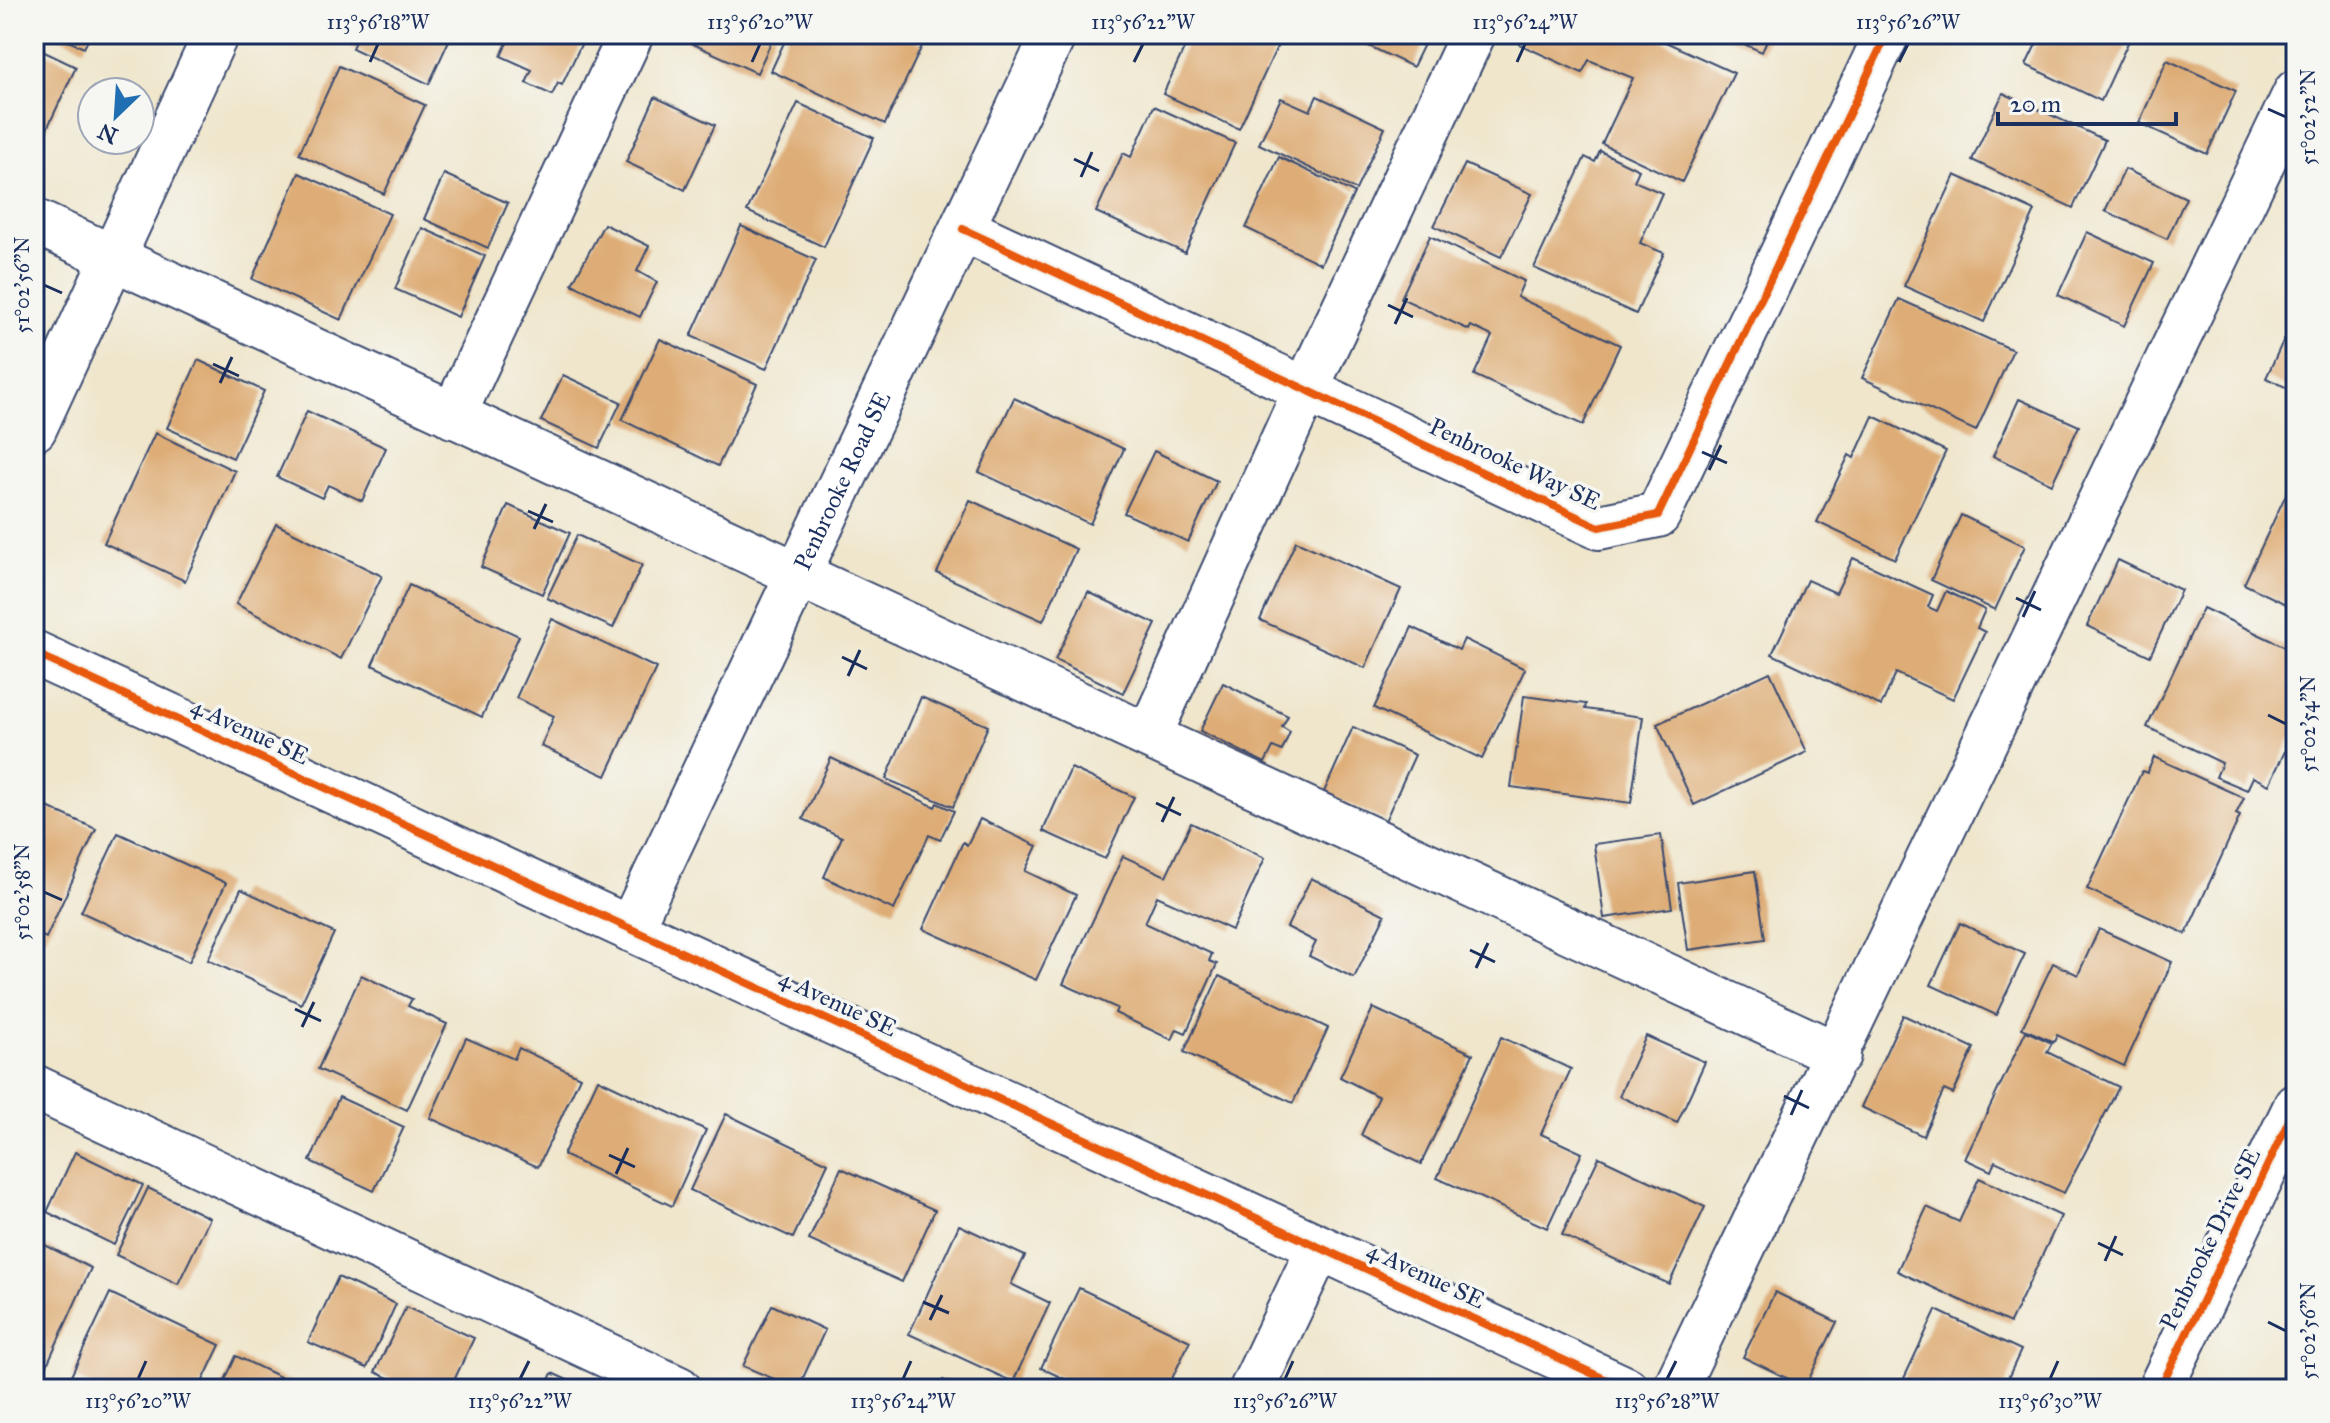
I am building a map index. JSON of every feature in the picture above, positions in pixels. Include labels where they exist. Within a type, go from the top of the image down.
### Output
[{"type":"street","points":[[34,429],[216,34]]},
{"type":"street","points":[[453,416],[631,34]]},
{"type":"street","name":"Penbrooke Road SE","points":[[630,929],[1054,34]]},
{"type":"street","points":[[1149,736],[1306,389],[1473,34]]},
{"type":"street","name":"Penbrooke Way SE","points":[[963,229],[1599,527],[1658,515],[1887,34]]},
{"type":"street","points":[[1675,1389],[1838,1055],[2296,92]]},
{"type":"street","points":[[34,221],[1838,1055]]},
{"type":"street","name":"4 Avenue SE","points":[[34,653],[1626,1389]]},
{"type":"street","points":[[34,1087],[679,1389]]},
{"type":"street","name":"Penbrooke Drive SE","points":[[2160,1389],[2296,1106]]},
{"type":"street","points":[[1252,1389],[1319,1248]]},
{"type":"building","points":[[52,34],[91,34],[84,48]]},
{"type":"building","points":[[358,34],[452,34],[429,84],[352,48]]},
{"type":"building","points":[[511,34],[586,34],[562,85],[558,83],[552,95],[526,83],[532,70],[501,56]]},
{"type":"building","points":[[690,34],[775,34],[757,73],[686,41]]},
{"type":"building","points":[[788,34],[901,34],[923,44],[885,124],[771,71]]},
{"type":"building","points":[[1191,34],[1283,34],[1239,129],[1163,94]]},
{"type":"building","points":[[1352,34],[1429,34],[1413,67],[1350,37]]},
{"type":"building","points":[[1524,34],[1648,34],[1734,73],[1682,182],[1602,144],[1633,78],[1589,60],[1582,73],[1519,44]]},
{"type":"building","points":[[1721,34],[1770,34],[1762,52]]},
{"type":"building","points":[[2041,34],[2132,34],[2101,101],[2026,65]]},
{"type":"building","points":[[34,47],[76,67],[45,133],[34,128]]},
{"type":"building","points":[[2167,60],[2236,91],[2207,154],[2139,123]]},
{"type":"building","points":[[339,66],[425,105],[384,194],[299,154]]},
{"type":"building","points":[[2003,93],[2105,140],[2073,208],[1972,160]]},
{"type":"building","points":[[1317,96],[1385,128],[1356,190],[1259,144],[1281,98],[1310,111]]},
{"type":"building","points":[[655,97],[715,125],[685,190],[626,162]]},
{"type":"building","points":[[798,103],[874,138],[824,247],[747,211]]},
{"type":"building","points":[[1154,106],[1235,143],[1185,253],[1096,212],[1123,153],[1131,157]]},
{"type":"building","points":[[1600,151],[1639,170],[1634,181],[1662,193],[1640,243],[1664,253],[1636,314],[1534,268],[1585,157],[1595,162]]},
{"type":"building","points":[[1279,157],[1354,193],[1321,264],[1246,228]]},
{"type":"building","points":[[1465,164],[1532,194],[1501,257],[1434,226]]},
{"type":"building","points":[[2125,169],[2186,198],[2167,239],[2105,211]]},
{"type":"building","points":[[299,173],[390,214],[341,320],[252,279]]},
{"type":"building","points":[[444,174],[508,203],[488,248],[424,219]]},
{"type":"building","points":[[1955,175],[2035,211],[1984,322],[1904,286]]},
{"type":"building","points":[[604,224],[649,246],[637,271],[657,282],[640,317],[572,284]]},
{"type":"building","points":[[741,226],[816,260],[766,369],[691,336]]},
{"type":"building","points":[[422,228],[485,256],[458,317],[395,289]]},
{"type":"building","points":[[2087,232],[2154,263],[2124,326],[2058,295]]},
{"type":"building","points":[[1430,236],[1524,281],[1517,297],[1620,345],[1583,425],[1474,375],[1492,336],[1471,326],[1469,330],[1401,298]]},
{"type":"building","points":[[1899,299],[2013,350],[1976,431],[1862,378]]},
{"type":"building","points":[[2296,335],[2296,392],[2266,378],[2284,339],[2292,343]]},
{"type":"building","points":[[660,339],[757,384],[718,466],[622,420]]},
{"type":"building","points":[[198,360],[264,391],[233,458],[167,428]]},
{"type":"building","points":[[563,375],[621,402],[599,448],[541,421]]},
{"type":"building","points":[[1014,398],[1124,449],[1090,524],[979,472]]},
{"type":"building","points":[[2019,399],[2079,426],[2052,484],[1993,456]]},
{"type":"building","points":[[307,411],[386,448],[362,501],[328,485],[322,498],[277,477]]},
{"type":"building","points":[[1873,416],[1946,451],[1895,559],[1817,522],[1849,455],[1854,458]]},
{"type":"building","points":[[155,433],[235,471],[185,581],[104,543]]},
{"type":"building","points":[[1154,451],[1217,481],[1188,542],[1124,513]]},
{"type":"building","points":[[2296,473],[2296,609],[2244,584]]},
{"type":"building","points":[[970,500],[1076,549],[1043,621],[937,573]]},
{"type":"building","points":[[508,505],[570,533],[542,594],[481,567]]},
{"type":"building","points":[[1961,515],[2025,546],[1995,610],[1931,580]]},
{"type":"building","points":[[276,524],[382,576],[341,659],[236,604]]},
{"type":"building","points":[[577,535],[642,565],[613,628],[547,598]]},
{"type":"building","points":[[1296,541],[1401,589],[1365,668],[1260,620]]},
{"type":"building","points":[[1853,558],[1933,595],[1928,607],[1937,611],[1946,591],[1985,610],[1977,628],[1985,632],[1953,699],[1896,673],[1881,706],[1772,654],[1807,580],[1836,593]]},
{"type":"building","points":[[2118,560],[2181,590],[2150,656],[2087,626]]},
{"type":"building","points":[[409,585],[519,636],[482,717],[372,665]]},
{"type":"building","points":[[1088,592],[1156,624],[1123,693],[1055,660]]},
{"type":"building","points":[[2203,608],[2296,652],[2296,728],[2269,785],[2253,777],[2247,790],[2216,777],[2222,763],[2147,727]]},
{"type":"building","points":[[552,619],[656,668],[606,776],[541,746],[554,716],[516,698]]},
{"type":"building","points":[[1412,627],[1459,650],[1464,639],[1525,669],[1482,759],[1374,708]]},
{"type":"building","points":[[1770,672],[1807,752],[1694,805],[1657,724]]},
{"type":"building","points":[[1223,683],[1288,716],[1282,727],[1290,732],[1282,751],[1273,747],[1265,763],[1200,731]]},
{"type":"building","points":[[1524,696],[1586,704],[1585,709],[1643,717],[1631,803],[1511,787]]},
{"type":"building","points":[[921,697],[988,726],[953,807],[886,779]]},
{"type":"building","points":[[1353,727],[1415,755],[1385,821],[1324,792]]},
{"type":"building","points":[[2154,757],[2244,798],[2236,814],[2240,816],[2186,934],[2087,889],[2142,771],[2147,773]]},
{"type":"building","points":[[831,758],[935,807],[937,803],[954,811],[940,840],[929,835],[894,910],[824,877],[842,837],[803,819]]},
{"type":"building","points":[[1071,768],[1134,797],[1105,859],[1043,831]]},
{"type":"building","points":[[34,801],[96,829],[46,938],[34,932]]},
{"type":"building","points":[[980,819],[1037,846],[1025,871],[1076,895],[1036,980],[923,929],[963,842],[967,845]]},
{"type":"building","points":[[1191,823],[1265,858],[1232,930],[1157,896],[1145,923],[1212,954],[1209,961],[1217,964],[1186,1033],[1177,1029],[1172,1040],[1115,1013],[1117,1008],[1063,984],[1123,856],[1166,876]]},
{"type":"building","points":[[118,833],[226,883],[189,962],[81,912]]},
{"type":"building","points":[[1661,835],[1672,908],[1604,918],[1594,844]]},
{"type":"building","points":[[1755,871],[1765,939],[1688,950],[1678,883]]},
{"type":"building","points":[[1311,878],[1385,915],[1354,978],[1309,956],[1316,942],[1287,927]]},
{"type":"building","points":[[241,889],[334,933],[301,1004],[208,960]]},
{"type":"building","points":[[1960,923],[2025,954],[1996,1015],[1931,985]]},
{"type":"building","points":[[2099,929],[2172,962],[2124,1066],[2057,1035],[2054,1042],[2022,1028],[2053,963],[2078,975]]},
{"type":"building","points":[[361,975],[412,999],[408,1006],[447,1024],[407,1110],[318,1069]]},
{"type":"building","points":[[1219,976],[1328,1028],[1293,1103],[1184,1052]]},
{"type":"building","points":[[1373,1008],[1473,1054],[1421,1164],[1361,1135],[1379,1097],[1340,1077]]},
{"type":"building","points":[[1903,1015],[1974,1048],[1953,1094],[1944,1090],[1923,1136],[1861,1107]]},
{"type":"building","points":[[2026,1031],[2052,1043],[2047,1052],[2119,1087],[2064,1193],[1995,1161],[1991,1171],[1965,1159]]},
{"type":"building","points":[[1646,1036],[1705,1062],[1677,1123],[1619,1096]]},
{"type":"building","points":[[1501,1037],[1571,1069],[1541,1134],[1582,1153],[1547,1228],[1437,1178]]},
{"type":"building","points":[[466,1038],[514,1059],[519,1048],[580,1077],[538,1167],[430,1118]]},
{"type":"building","points":[[598,1079],[706,1130],[672,1206],[563,1155]]},
{"type":"building","points":[[339,1097],[404,1127],[374,1191],[310,1161]]},
{"type":"building","points":[[726,1114],[828,1163],[793,1238],[690,1190]]},
{"type":"building","points":[[75,1152],[143,1185],[114,1245],[47,1212]]},
{"type":"building","points":[[1599,1157],[1705,1207],[1669,1284],[1562,1235]]},
{"type":"building","points":[[841,1168],[935,1210],[902,1282],[809,1240]]},
{"type":"building","points":[[1979,1178],[2061,1216],[2010,1323],[1897,1271],[1927,1207],[1959,1222]]},
{"type":"building","points":[[148,1188],[210,1218],[178,1284],[116,1255]]},
{"type":"building","points":[[959,1225],[1025,1256],[1011,1284],[1050,1303],[1013,1382],[909,1334]]},
{"type":"building","points":[[45,1245],[91,1268],[45,1369],[34,1363],[34,1267]]},
{"type":"building","points":[[338,1277],[396,1304],[367,1368],[308,1342]]},
{"type":"building","points":[[1079,1288],[1190,1341],[1167,1389],[1086,1389],[1041,1368]]},
{"type":"building","points":[[1775,1292],[1837,1322],[1805,1387],[1743,1357]]},
{"type":"building","points":[[110,1293],[220,1345],[199,1389],[100,1389],[71,1376]]},
{"type":"building","points":[[772,1305],[825,1330],[798,1389],[743,1366]]},
{"type":"building","points":[[406,1307],[474,1338],[450,1389],[412,1389],[375,1372]]},
{"type":"building","points":[[1936,1310],[2021,1350],[2003,1389],[1899,1389]]},
{"type":"building","points":[[236,1356],[278,1376],[306,1389],[221,1389]]},
{"type":"building","points":[[552,1373],[587,1389],[545,1389]]},
{"type":"building","points":[[943,1380],[962,1389],[938,1389]]},
{"type":"cycle path","points":[[963,229],[1599,527],[1658,515],[1887,34]]},
{"type":"cycle path","points":[[34,653],[1626,1389]]},
{"type":"cycle path","points":[[2160,1389],[2296,1106]]}]
